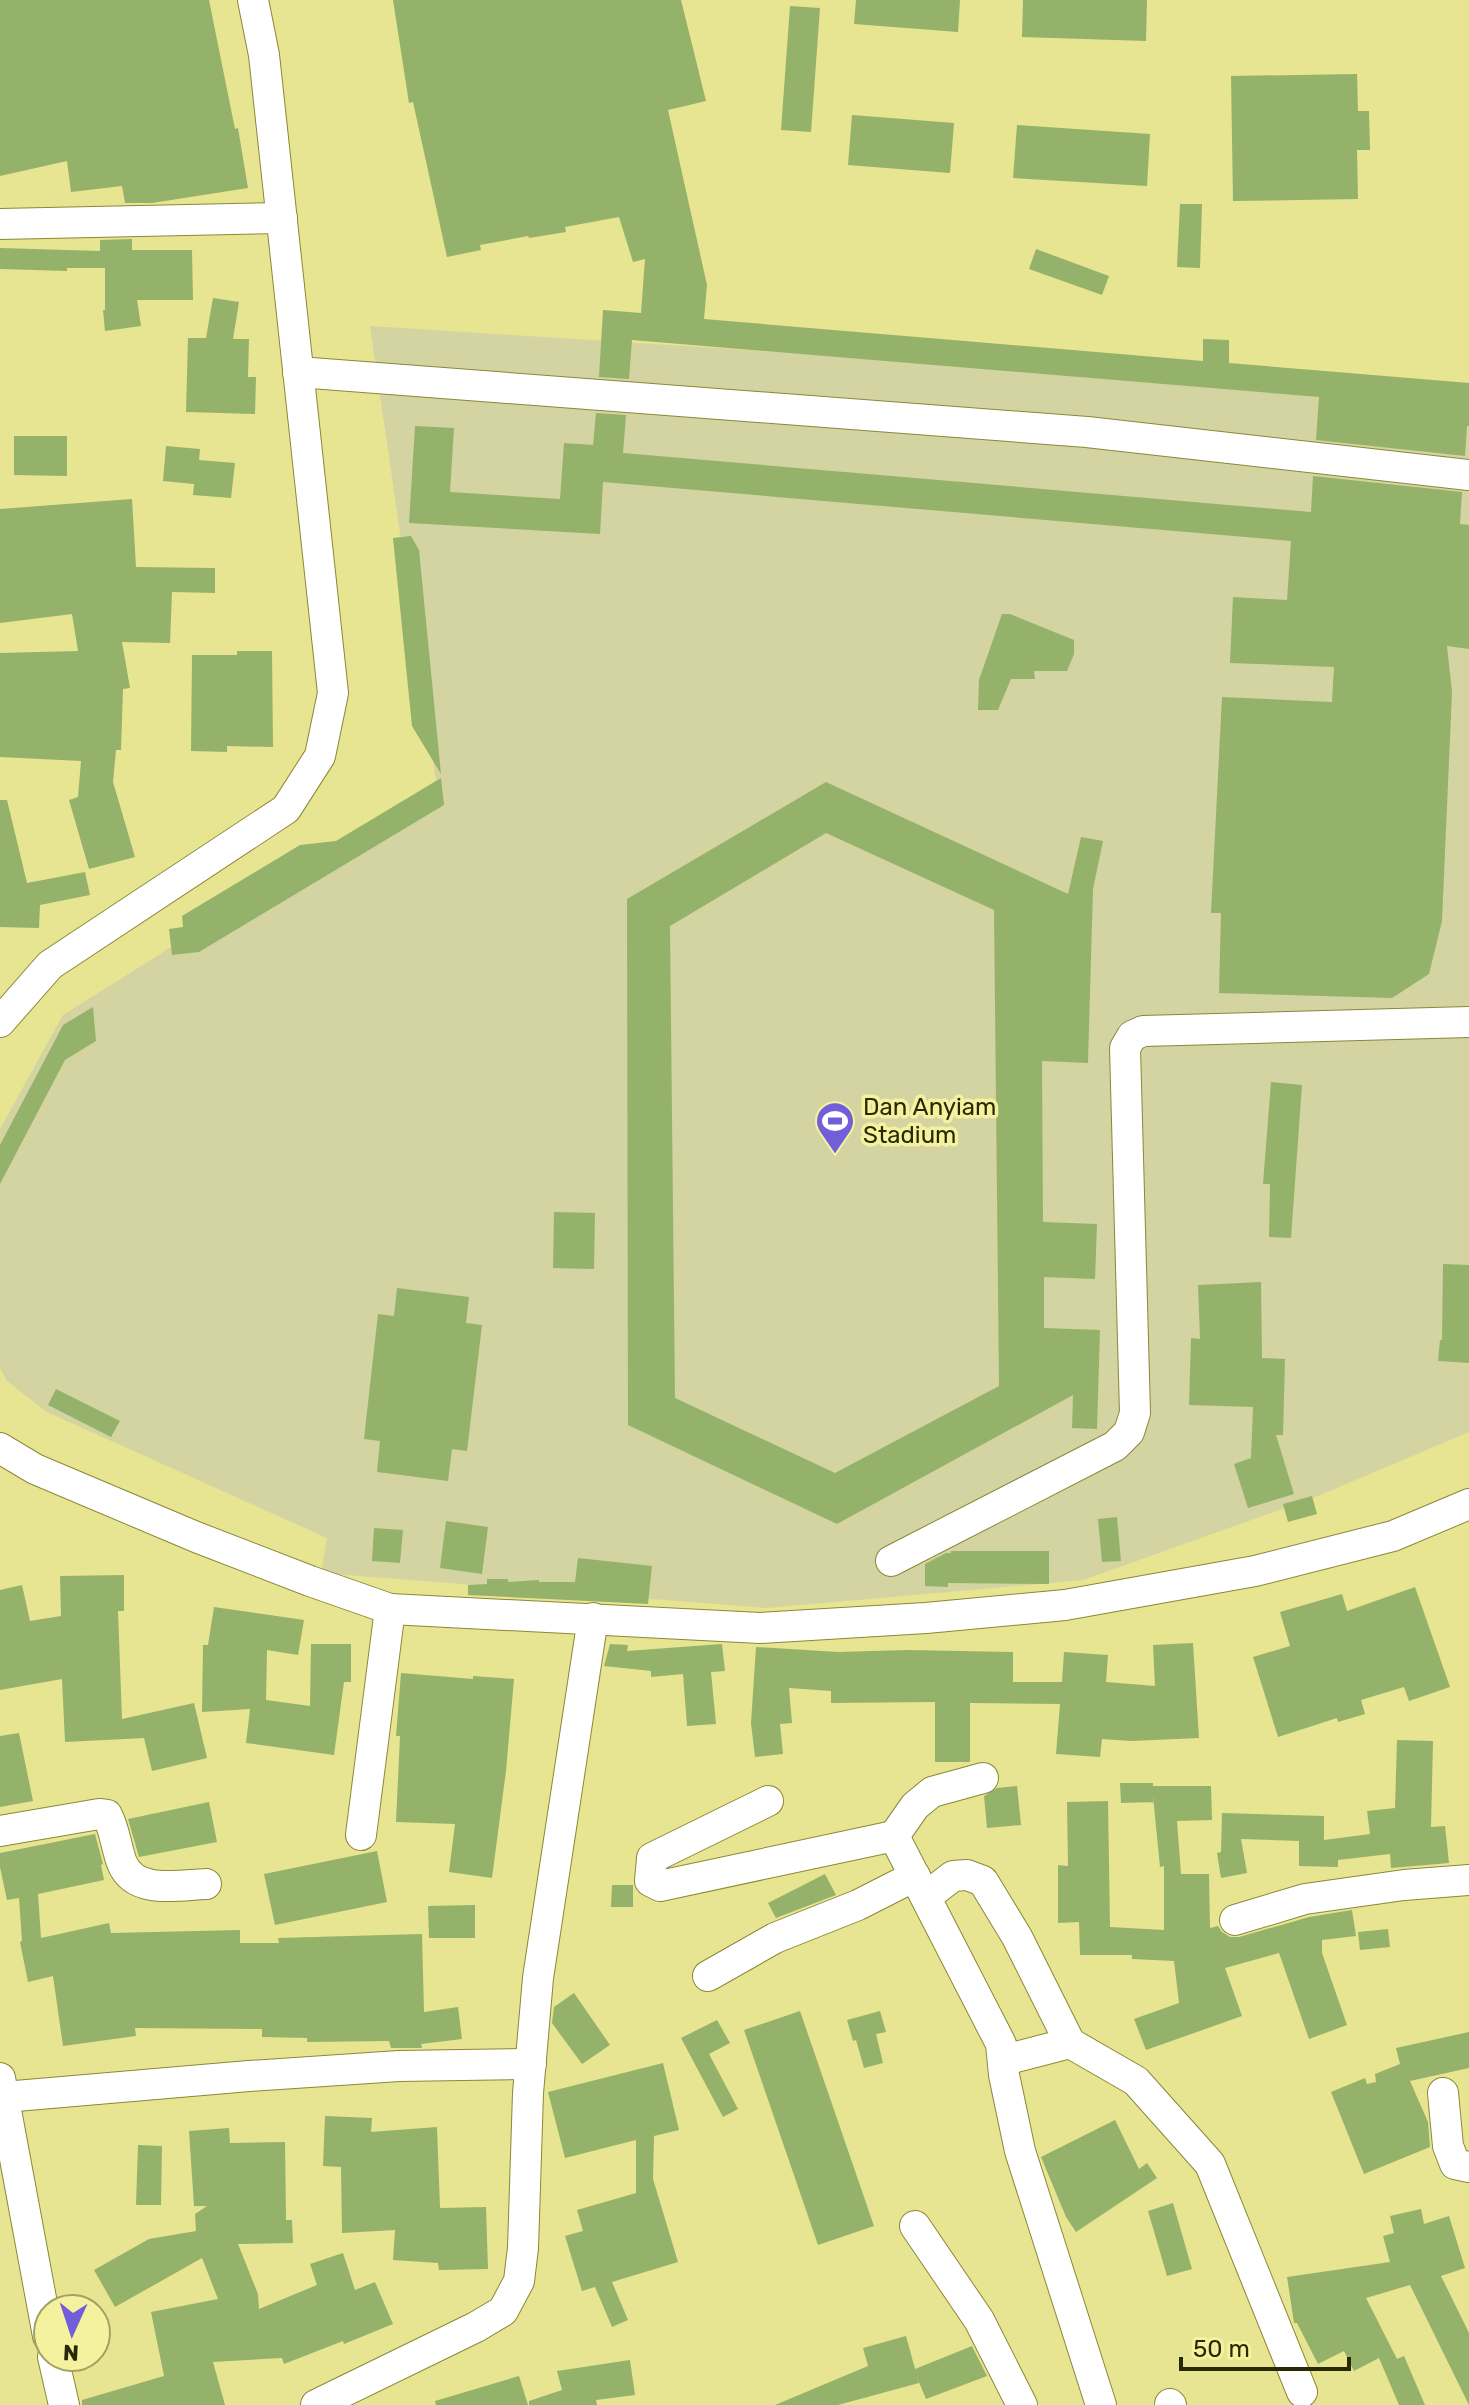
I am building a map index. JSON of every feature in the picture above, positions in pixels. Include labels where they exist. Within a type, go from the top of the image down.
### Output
[{"type":"street","points":[[0,1022],[50,965],[286,809],[320,756],[333,693],[264,55],[253,0]]},
{"type":"street","points":[[0,224],[282,218]]},
{"type":"street","points":[[298,372],[1087,432],[1469,475]]},
{"type":"street","points":[[891,1561],[1115,1446],[1129,1432],[1135,1413],[1125,1048],[1132,1036],[1143,1031],[1469,1022]]},
{"type":"street","points":[[0,1448],[35,1469],[196,1537],[390,1609],[760,1628],[926,1618],[1065,1605],[1255,1571],[1393,1536],[1469,1504]]},
{"type":"street","points":[[361,1835],[390,1609]]},
{"type":"street","points":[[316,2405],[503,2311],[519,2281],[538,1978],[593,1618]]},
{"type":"street","points":[[768,1801],[652,1858],[650,1881],[660,1886],[894,1836],[915,1806],[932,1792],[983,1778]]},
{"type":"street","points":[[0,1831],[107,1815],[122,1863],[135,1881],[147,1885],[206,1884]]},
{"type":"street","points":[[894,1836],[1001,2044],[1004,2075],[1020,2151],[1101,2405]]},
{"type":"street","points":[[708,1976],[775,1938],[858,1905],[953,1876],[967,1875],[983,1881],[1017,1937],[1070,2043],[1136,2081],[1210,2164],[1302,2392]]},
{"type":"street","points":[[1235,1920],[1305,1899],[1404,1885],[1469,1880]]},
{"type":"street","points":[[1004,2060],[1070,2043]]},
{"type":"street","points":[[40,2293],[2,2087],[399,2066],[531,2064]]},
{"type":"street","points":[[1443,2093],[1448,2146],[1455,2164],[1469,2167]]},
{"type":"street","points":[[915,2226],[979,2320],[1022,2405]]},
{"type":"street","points":[[57,2373],[64,2405]]},
{"type":"green space","points":[[370,326],[1469,396],[1469,1432],[1313,1498],[1083,1580],[767,1608],[321,1573],[327,1538],[47,1412],[7,1381],[0,1368],[0,1129],[63,1015],[436,781]]},
{"type":"building","points":[[0,0],[209,0],[248,188],[152,203],[125,203],[122,186],[71,192],[67,161],[0,176]]},
{"type":"building","points":[[393,0],[681,0],[706,101],[668,110],[707,285],[704,319],[1203,361],[1203,339],[1229,340],[1229,363],[1469,383],[1465,456],[1316,440],[1319,397],[632,340],[629,379],[599,377],[603,310],[641,313],[645,259],[633,262],[619,217],[565,227],[566,232],[480,245],[481,250],[447,257],[413,102],[409,103]]},
{"type":"building","points":[[856,0],[960,0],[958,32],[854,24]]},
{"type":"building","points":[[1023,0],[1147,0],[1146,41],[1022,37]]},
{"type":"building","points":[[790,6],[820,8],[811,132],[781,130]]},
{"type":"building","points":[[1357,74],[1358,111],[1369,111],[1370,150],[1357,150],[1358,199],[1233,201],[1231,76]]},
{"type":"building","points":[[852,115],[954,123],[950,173],[848,165]]},
{"type":"building","points":[[1017,125],[1150,134],[1147,186],[1013,178]]},
{"type":"building","points":[[1180,204],[1202,204],[1200,268],[1177,267]]},
{"type":"building","points":[[132,239],[132,250],[192,250],[193,300],[137,300],[141,326],[105,331],[105,268],[67,268],[67,271],[0,269],[0,248],[100,251],[100,240]]},
{"type":"building","points":[[1036,249],[1109,276],[1102,295],[1029,269]]},
{"type":"building","points":[[213,298],[239,302],[233,339],[249,339],[248,377],[256,377],[255,414],[186,412],[188,338],[206,338]]},
{"type":"building","points":[[596,413],[626,415],[623,453],[1311,512],[1313,476],[1462,492],[1460,524],[1469,525],[1469,649],[1447,646],[1452,692],[1442,921],[1429,974],[1392,998],[1219,993],[1221,913],[1211,913],[1222,697],[1332,702],[1334,667],[1230,663],[1233,597],[1287,600],[1291,541],[603,482],[600,534],[409,523],[415,426],[454,428],[450,492],[560,499],[564,443],[593,445]]},
{"type":"building","points":[[14,436],[67,436],[67,476],[14,475]]},
{"type":"building","points":[[166,446],[200,449],[199,460],[235,463],[231,498],[193,495],[194,484],[163,481]]},
{"type":"building","points":[[132,499],[136,567],[215,568],[215,593],[172,592],[170,643],[122,642],[130,688],[123,689],[121,750],[116,750],[113,782],[135,857],[89,869],[69,800],[78,797],[81,761],[0,757],[0,653],[78,651],[72,614],[0,623],[0,509]]},
{"type":"building","points":[[411,536],[419,550],[441,774],[412,726],[393,538]]},
{"type":"building","points":[[1002,614],[1010,614],[1074,640],[1074,654],[1067,671],[1034,671],[1035,679],[1011,679],[998,710],[978,710],[979,680]]},
{"type":"building","points":[[237,651],[272,651],[273,747],[227,746],[227,752],[191,751],[192,655],[237,655]]},
{"type":"building","points":[[441,778],[444,805],[199,952],[172,955],[169,929],[183,927],[182,916],[300,845],[336,841]]},
{"type":"building","points":[[826,782],[1068,894],[1081,837],[1103,841],[1093,889],[1088,1063],[1042,1061],[1043,1222],[1097,1224],[1095,1279],[1044,1277],[1044,1328],[1100,1330],[1097,1429],[1072,1428],[1073,1395],[837,1524],[628,1425],[627,899]],"holes":[[[826,833],[994,910],[999,1386],[835,1473],[675,1398],[670,926]]]},
{"type":"building","points":[[0,800],[7,800],[27,883],[85,872],[90,895],[40,905],[39,928],[0,927]]},
{"type":"building","points":[[93,1007],[96,1041],[65,1060],[0,1184],[0,1145],[63,1025]]},
{"type":"building","points":[[1271,1082],[1302,1085],[1291,1238],[1269,1237],[1270,1184],[1263,1184]]},
{"type":"building","points":[[554,1212],[595,1213],[594,1269],[553,1268]]},
{"type":"building","points":[[1443,1264],[1469,1265],[1469,1363],[1438,1361],[1442,1340]]},
{"type":"building","points":[[1261,1282],[1262,1358],[1285,1359],[1283,1435],[1276,1435],[1294,1494],[1248,1508],[1234,1464],[1251,1458],[1253,1407],[1189,1405],[1191,1338],[1200,1339],[1198,1285]]},
{"type":"building","points":[[397,1288],[469,1297],[466,1323],[482,1325],[467,1451],[452,1449],[448,1481],[377,1472],[380,1441],[364,1439],[378,1314],[394,1316]]},
{"type":"building","points":[[56,1389],[120,1421],[111,1437],[48,1405]]},
{"type":"building","points":[[1312,1496],[1317,1514],[1288,1522],[1283,1504]]},
{"type":"building","points":[[1117,1517],[1121,1561],[1102,1562],[1098,1519]]},
{"type":"building","points":[[446,1521],[488,1527],[482,1574],[440,1568]]},
{"type":"building","points":[[374,1528],[403,1530],[400,1563],[372,1561]]},
{"type":"building","points":[[951,1551],[1049,1551],[1049,1584],[948,1583],[948,1587],[925,1586],[925,1564]]},
{"type":"building","points":[[578,1558],[652,1566],[648,1604],[468,1595],[468,1585],[487,1584],[487,1579],[575,1582]]},
{"type":"building","points":[[124,1575],[124,1611],[118,1611],[122,1719],[194,1703],[207,1758],[152,1771],[144,1738],[65,1742],[62,1679],[0,1690],[0,1590],[22,1585],[30,1621],[61,1616],[60,1576]]},
{"type":"building","points":[[1415,1587],[1450,1687],[1409,1701],[1404,1687],[1361,1700],[1365,1714],[1338,1722],[1337,1718],[1278,1737],[1253,1657],[1290,1646],[1280,1612],[1342,1594],[1347,1611]]},
{"type":"building","points":[[214,1607],[304,1620],[298,1655],[267,1650],[266,1700],[310,1706],[311,1644],[351,1644],[351,1682],[344,1682],[334,1755],[246,1743],[250,1709],[202,1712],[203,1645],[208,1645]]},
{"type":"building","points":[[1193,1643],[1199,1738],[1102,1739],[1100,1757],[1056,1754],[1060,1704],[970,1703],[970,1762],[935,1762],[935,1702],[831,1703],[831,1691],[789,1688],[792,1723],[780,1724],[783,1754],[755,1757],[751,1723],[756,1647],[838,1652],[1013,1652],[1013,1682],[1062,1682],[1064,1652],[1108,1655],[1106,1682],[1155,1686],[1153,1645]]},
{"type":"building","points":[[610,1644],[628,1645],[627,1651],[722,1644],[725,1671],[711,1672],[716,1724],[687,1726],[683,1674],[651,1677],[651,1671],[604,1666]]},
{"type":"building","points":[[401,1673],[514,1679],[492,1878],[449,1872],[455,1824],[396,1822],[400,1736],[396,1736]]},
{"type":"building","points":[[19,1733],[33,1801],[0,1807],[0,1736]]},
{"type":"building","points":[[1397,1740],[1433,1741],[1431,1827],[1445,1826],[1449,1863],[1391,1868],[1390,1854],[1338,1860],[1338,1867],[1299,1866],[1299,1841],[1241,1839],[1247,1873],[1221,1878],[1217,1853],[1221,1852],[1222,1813],[1324,1816],[1324,1840],[1370,1834],[1367,1811],[1395,1808]]},
{"type":"building","points":[[1120,1783],[1211,1786],[1212,1820],[1177,1821],[1181,1874],[1209,1874],[1210,1928],[1218,1926],[1230,1937],[1239,1937],[1309,1917],[1352,1910],[1356,1936],[1322,1940],[1322,1953],[1347,2025],[1309,2039],[1279,1953],[1225,1968],[1242,2016],[1146,2050],[1134,2019],[1179,2003],[1174,1961],[1132,1959],[1132,1955],[1080,1955],[1079,1922],[1058,1923],[1058,1865],[1068,1866],[1067,1802],[1108,1801],[1110,1927],[1164,1930],[1164,1866],[1160,1867],[1154,1802],[1121,1803]]},
{"type":"building","points":[[1017,1786],[1021,1825],[987,1828],[984,1796],[997,1788]]},
{"type":"building","points":[[209,1802],[217,1842],[139,1857],[128,1819]]},
{"type":"building","points":[[95,1834],[104,1880],[38,1894],[41,1938],[109,1923],[111,1933],[240,1930],[240,1943],[279,1943],[278,1938],[422,1934],[424,2012],[458,2007],[462,2039],[421,2044],[422,2048],[391,2048],[389,2041],[307,2042],[307,2038],[262,2037],[262,2029],[135,2028],[136,2036],[63,2046],[53,1976],[28,1982],[20,1942],[19,1898],[7,1900],[0,1853]]},
{"type":"building","points":[[377,1851],[387,1902],[275,1925],[264,1874]]},
{"type":"building","points":[[825,1874],[836,1895],[776,1918],[768,1903]]},
{"type":"building","points":[[612,1885],[633,1885],[633,1907],[611,1907]]},
{"type":"building","points":[[475,1905],[475,1938],[429,1938],[428,1906]]},
{"type":"building","points":[[1388,1929],[1390,1947],[1360,1950],[1358,1932]]},
{"type":"building","points":[[574,1993],[610,2045],[582,2064],[552,2023],[554,2007]]},
{"type":"building","points":[[800,2011],[874,2226],[818,2245],[744,2030]]},
{"type":"building","points":[[880,2011],[886,2032],[876,2034],[883,2063],[864,2068],[847,2020]]},
{"type":"building","points":[[717,2020],[730,2043],[709,2054],[738,2109],[723,2117],[681,2038]]},
{"type":"building","points":[[1469,2032],[1469,2068],[1410,2081],[1428,2122],[1430,2147],[1364,2174],[1331,2092],[1365,2078],[1367,2084],[1376,2082],[1375,2074],[1400,2064],[1396,2048]]},
{"type":"building","points":[[663,2063],[679,2130],[654,2136],[653,2179],[678,2262],[612,2282],[628,2320],[612,2327],[595,2287],[582,2291],[565,2236],[583,2231],[577,2210],[636,2193],[636,2140],[565,2158],[548,2092]]},
{"type":"building","points":[[325,2116],[372,2118],[371,2132],[437,2127],[440,2208],[486,2207],[488,2269],[439,2270],[438,2263],[393,2260],[395,2230],[342,2233],[341,2167],[323,2166]]},
{"type":"building","points":[[1115,2120],[1139,2169],[1147,2163],[1157,2178],[1076,2232],[1066,2217],[1041,2157]]},
{"type":"building","points":[[229,2128],[230,2143],[285,2142],[286,2220],[292,2220],[293,2243],[238,2244],[258,2294],[259,2309],[317,2285],[310,2264],[343,2253],[355,2290],[375,2282],[393,2324],[284,2364],[282,2358],[213,2362],[225,2405],[82,2405],[82,2400],[164,2376],[151,2312],[218,2299],[202,2258],[115,2307],[112,2293],[107,2293],[94,2270],[149,2239],[196,2231],[195,2214],[207,2206],[194,2206],[189,2131]]},
{"type":"building","points":[[138,2145],[162,2146],[161,2205],[136,2205]]},
{"type":"building","points":[[1173,2203],[1192,2269],[1167,2276],[1148,2211]]},
{"type":"building","points":[[1421,2209],[1424,2224],[1449,2216],[1465,2268],[1441,2276],[1469,2333],[1469,2405],[1410,2285],[1366,2298],[1397,2359],[1404,2356],[1425,2405],[1399,2405],[1379,2358],[1354,2371],[1344,2351],[1318,2364],[1297,2323],[1294,2323],[1287,2277],[1390,2262],[1383,2236],[1394,2233],[1390,2216]]},
{"type":"building","points":[[906,2336],[915,2369],[972,2346],[987,2376],[926,2399],[916,2375],[919,2383],[838,2405],[775,2405],[868,2366],[863,2348]]},
{"type":"building","points":[[630,2360],[635,2395],[596,2400],[597,2405],[529,2405],[529,2401],[562,2390],[557,2371]]},
{"type":"building","points":[[519,2376],[528,2405],[436,2405],[435,2401]]},
{"type":"place","name":"Dan Anyiam Stadium","points":[[835,1155]]}]
